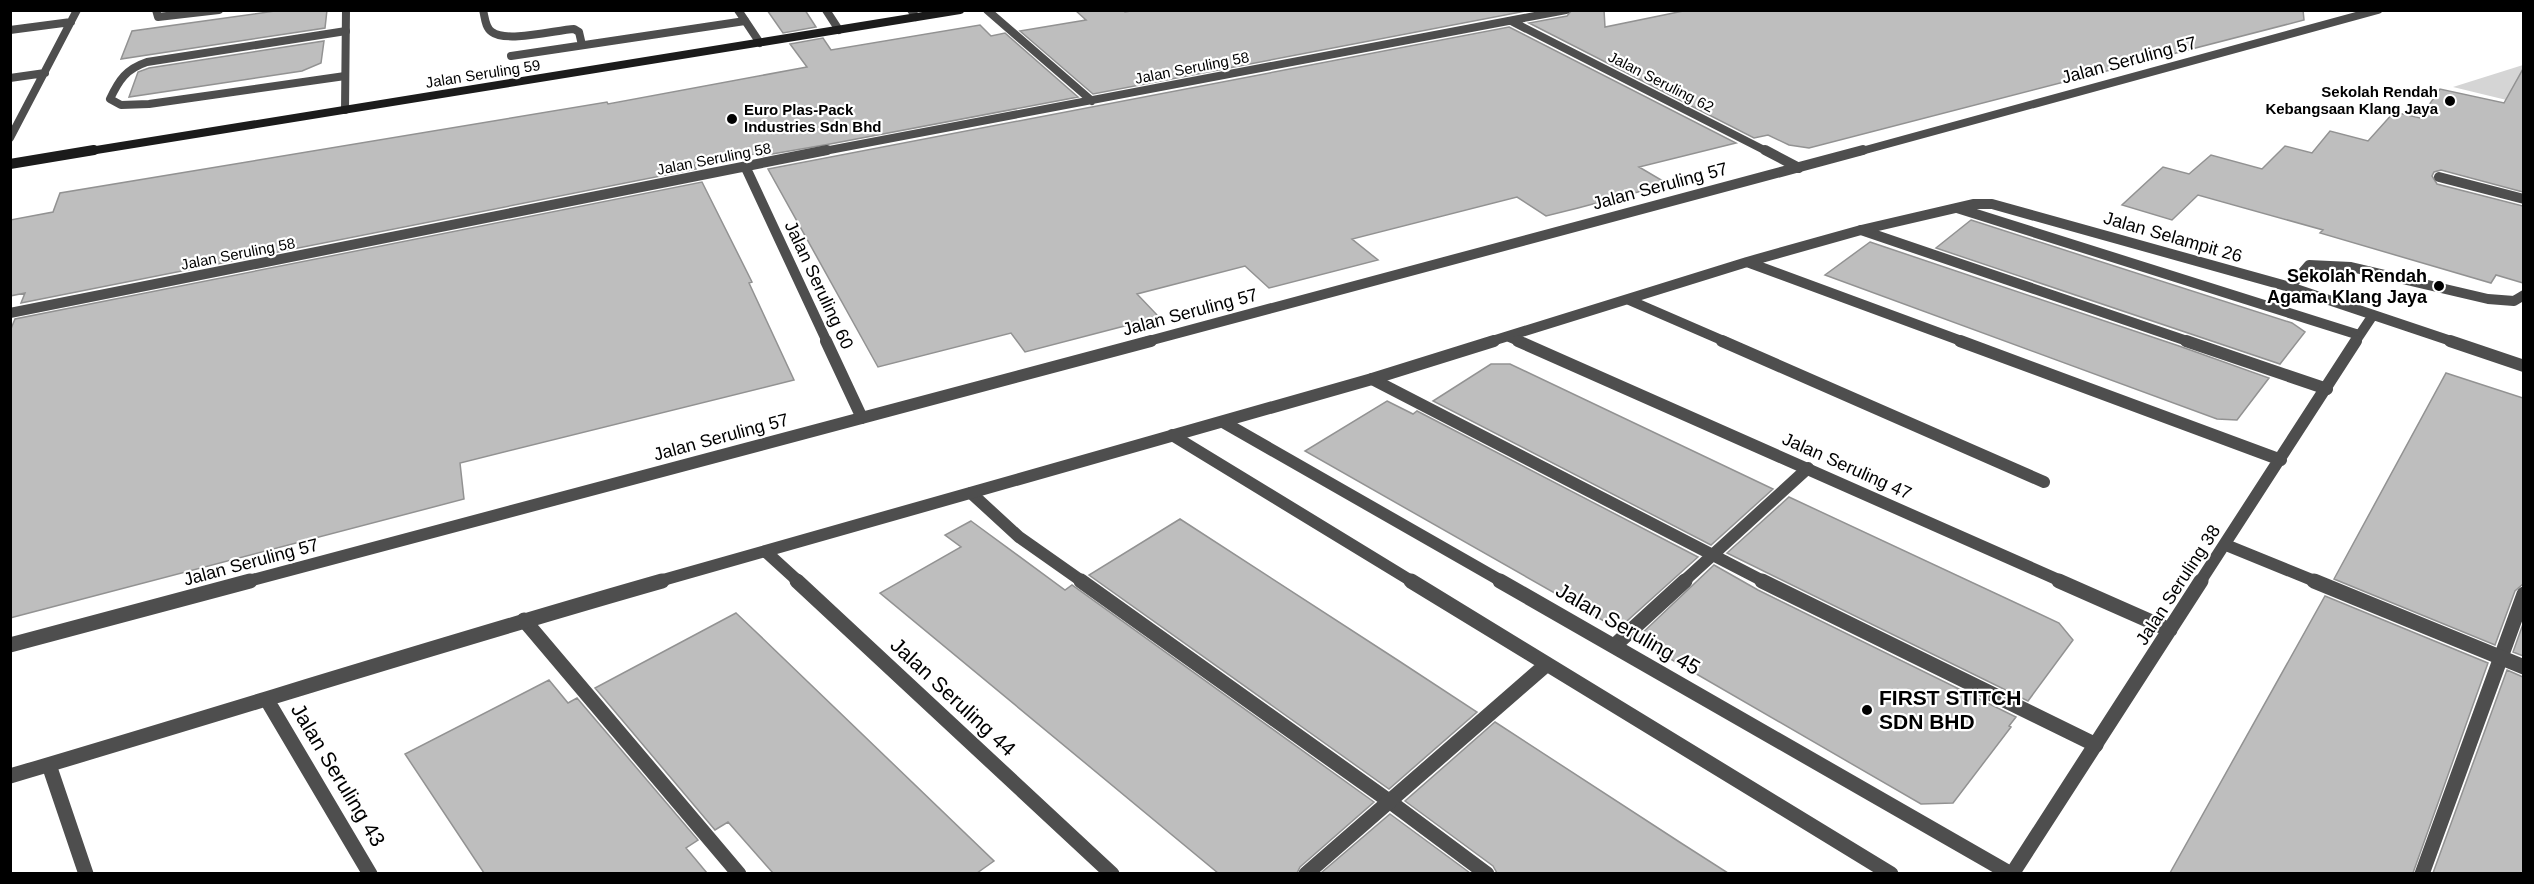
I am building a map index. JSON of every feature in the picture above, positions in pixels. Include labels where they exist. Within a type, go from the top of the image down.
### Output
[{"type":"main road","name":"Jalan Seruling 59","points":[[10,164],[839,30],[914,14],[960,10]]},
{"type":"street","points":[[10,138],[77,10]]},
{"type":"street","points":[[156,10],[158,17],[171,17],[219,10]]},
{"type":"street","points":[[345,110],[346,10]]},
{"type":"street","points":[[483,10],[488,30],[493,34],[507,36],[574,29],[579,32],[582,45]]},
{"type":"street","points":[[738,10],[760,43]]},
{"type":"street","points":[[826,10],[839,30]]},
{"type":"street","points":[[987,10],[1092,101]]},
{"type":"street","name":"Jalan Seruling 58","points":[[10,313],[745,166],[1566,10]]},
{"type":"street","name":"Jalan Seruling 57","points":[[10,645],[1799,168],[2378,10]]},
{"type":"street","points":[[511,56],[745,21]]},
{"type":"street","name":"Jalan Seruling 62","points":[[1511,21],[1799,168]]},
{"type":"street","points":[[10,30],[71,22]]},
{"type":"street","points":[[345,76],[149,104],[121,105],[110,99],[122,73],[131,67],[147,62],[346,31]]},
{"type":"street","points":[[10,78],[45,73]]},
{"type":"street","name":"Jalan Seruling 60","points":[[745,166],[862,418]]},
{"type":"street","points":[[2439,177],[2523,199]]},
{"type":"street","name":"Jalan Selampit 26","points":[[1956,208],[1973,204],[1992,204],[2018,211],[2290,287],[2523,366]]},
{"type":"street","points":[[10,776],[267,700],[524,620],[1372,379],[1747,262],[1861,230],[1956,208]]},
{"type":"street","name":"Jalan Selampit 26","points":[[1956,208],[2359,335]]},
{"type":"street","points":[[1861,230],[2327,389]]},
{"type":"street","points":[[1747,262],[2281,460]]},
{"type":"street","points":[[2290,287],[2309,265],[2351,267],[2488,299],[2514,301],[2523,295]]},
{"type":"street","points":[[1629,300],[2044,482]]},
{"type":"street","name":"Jalan Seruling 38","points":[[2012,873],[2373,315]]},
{"type":"street","name":"Jalan Seruling 47","points":[[1509,337],[2170,630]]},
{"type":"street","points":[[1372,379],[1711,556],[2096,745]]},
{"type":"street","name":"Jalan Seruling 45","points":[[1223,422],[2012,873]]},
{"type":"street","points":[[1172,435],[1891,873]]},
{"type":"street","points":[[1614,646],[1808,468]]},
{"type":"street","points":[[971,493],[1019,537],[1487,873]]},
{"type":"street","points":[[2226,545],[2523,667]]},
{"type":"street","name":"Jalan Seruling 44","points":[[765,551],[1106,872]]},
{"type":"street","points":[[2422,873],[2502,658],[2523,594]]},
{"type":"street","points":[[524,620],[739,873]]},
{"type":"street","points":[[1306,873],[1547,664]]},
{"type":"street","name":"Jalan Seruling 43","points":[[267,700],[370,873]]},
{"type":"street","points":[[49,765],[86,873]]},
{"type":"shaded area","points":[[2523,65],[2523,104],[2453,87]]},
{"type":"building","points":[[282,10],[327,10],[325,28],[121,59],[132,31]]},
{"type":"building","points":[[767,10],[805,10],[816,27],[783,33]]},
{"type":"building","points":[[1075,10],[1123,10],[1125,12],[1137,10],[1531,10],[1093,94],[1020,31],[1086,20]]},
{"type":"building","points":[[1572,10],[1604,10],[1605,27],[1688,10],[2303,10],[2304,20],[1809,148],[1789,145],[1768,135],[1754,138],[1529,23],[1567,16]]},
{"type":"building","points":[[980,25],[991,36],[1005,33],[1078,97],[830,144],[694,165],[696,169],[21,303],[25,293],[10,296],[10,220],[53,212],[60,193],[607,102],[608,104],[807,67],[790,44],[823,38],[831,50]]},
{"type":"building","points":[[1509,27],[1736,143],[1639,167],[1668,184],[1578,208],[1546,216],[1517,197],[1352,239],[1378,260],[1269,288],[1245,266],[1137,294],[1159,317],[1025,352],[1011,333],[878,367],[768,169]]},
{"type":"building","points":[[324,41],[321,63],[302,71],[129,97],[138,72],[149,68]]},
{"type":"building","points":[[2523,69],[2523,192],[2441,170],[2434,172],[2432,176],[2437,184],[2523,206],[2523,283],[2496,275],[2491,283],[2320,233],[2323,230],[2198,195],[2172,220],[2122,205],[2163,167],[2189,174],[2211,155],[2262,169],[2285,146],[2312,153],[2330,131],[2368,141],[2394,112],[2420,118],[2440,89],[2504,103]]},
{"type":"building","points":[[702,182],[752,282],[749,283],[794,380],[460,463],[464,499],[10,618],[10,331],[15,319]]},
{"type":"building","points":[[1971,220],[2292,323],[2305,332],[2280,364],[1936,248]]},
{"type":"building","points":[[1870,242],[2269,378],[2237,420],[2217,419],[1825,275]]},
{"type":"building","points":[[1491,364],[1510,364],[1773,489],[1711,545],[1433,401]]},
{"type":"building","points":[[2446,373],[2523,398],[2523,584],[2515,591],[2495,645],[2334,579]]},
{"type":"building","points":[[1387,401],[1413,414],[1417,411],[1698,557],[1618,629],[1305,451]]},
{"type":"building","points":[[1789,497],[2059,623],[2073,640],[2028,701],[1727,553]]},
{"type":"building","points":[[1180,519],[1477,712],[1389,789],[1089,575]]},
{"type":"building","points":[[971,521],[1065,590],[1072,585],[1374,802],[1300,867],[1297,873],[1218,873],[880,593],[961,547],[945,535]]},
{"type":"building","points":[[1714,565],[1758,590],[2016,717],[2009,726],[2011,727],[1953,803],[1921,804],[1636,639]]},
{"type":"building","points":[[2325,596],[2488,663],[2413,873],[2170,873]]},
{"type":"building","points":[[736,613],[994,861],[977,873],[773,873],[728,822],[715,830],[595,688]]},
{"type":"building","points":[[2523,624],[2523,656],[2513,652]]},
{"type":"building","points":[[2507,670],[2523,677],[2523,873],[2433,873]]},
{"type":"building","points":[[549,680],[568,703],[577,698],[698,840],[686,848],[707,873],[484,873],[405,754]]},
{"type":"building","points":[[1495,722],[1728,873],[1497,873],[1493,866],[1405,801]]},
{"type":"building","points":[[1390,814],[1470,873],[1321,873]]},
{"type":"place","name":"Sekolah Rendah Kebangsaan Klang Jaya","points":[[2450,101]]},
{"type":"place","name":"Euro Plas-Pack Industries Sdn Bhd","points":[[732,119]]},
{"type":"place","name":"Sekolah Rendah Agama Klang Jaya","points":[[2439,286]]},
{"type":"place","name":"FIRST STITCH SDN BHD","points":[[1867,710]]}]
